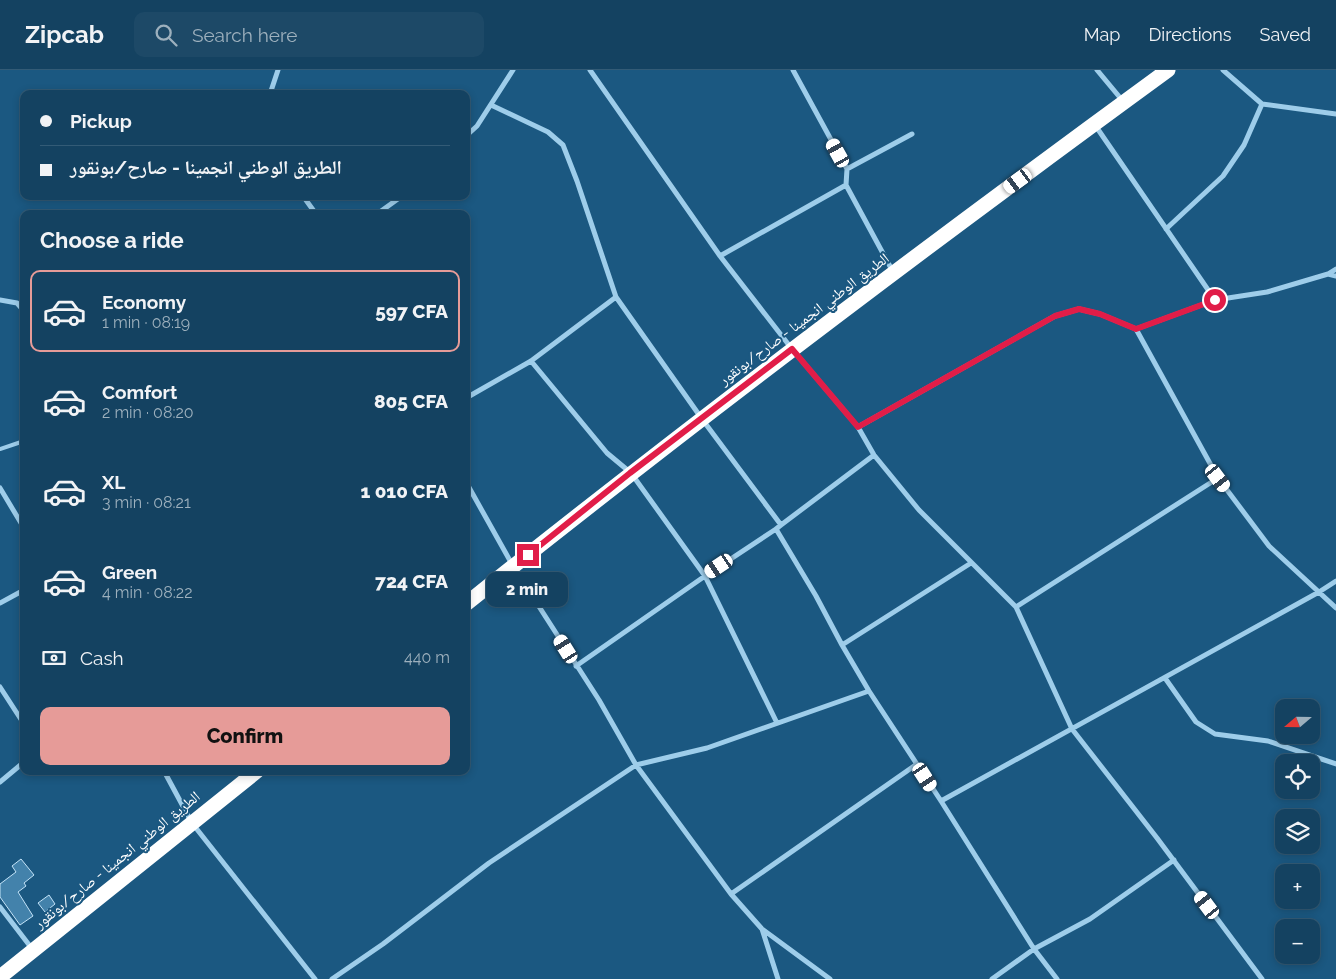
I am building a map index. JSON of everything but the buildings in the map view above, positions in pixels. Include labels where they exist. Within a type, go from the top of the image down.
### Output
[{"type":"highway","name":"الطريق الوطني انجمينا - صارح/بونقور","points":[[470,601],[630,473],[792,349],[1168,70]]},
{"type":"highway","name":"الطريق الوطني انجمينا - صارح/بونقور","points":[[0,977],[252,775]]},
{"type":"street","points":[[271,90],[278,70]]},
{"type":"street","points":[[470,132],[477,126],[513,70]]},
{"type":"street","points":[[590,70],[720,256],[792,349],[858,427],[874,455],[919,510],[1016,607],[1072,729],[1174,860],[1262,979]]},
{"type":"street","points":[[793,70],[847,170],[846,185],[894,273]]},
{"type":"street","points":[[1097,70],[1124,102]]},
{"type":"street","points":[[1224,70],[1262,104],[1336,114]]},
{"type":"street","points":[[491,104],[548,132],[563,145],[616,297],[778,527],[868,690],[1034,948],[1057,979]]},
{"type":"street","points":[[1166,229],[1224,176],[1244,145],[1262,104]]},
{"type":"street","points":[[1095,124],[1215,300]]},
{"type":"street","points":[[847,170],[912,134]]},
{"type":"street","points":[[720,256],[846,185]]},
{"type":"street","points":[[305,200],[313,210]]},
{"type":"street","points":[[383,210],[396,200]]},
{"type":"street","points":[[1136,329],[1215,300],[1267,292],[1328,274],[1336,269]]},
{"type":"street","points":[[1328,274],[1336,276]]},
{"type":"street","points":[[470,396],[531,361],[616,297]]},
{"type":"street","points":[[0,300],[17,303],[20,306]]},
{"type":"street","points":[[858,427],[1055,316],[1079,309],[1100,314],[1136,329],[1218,478],[1269,546],[1336,608]]},
{"type":"street","points":[[531,361],[606,453],[630,473],[705,576],[777,723]]},
{"type":"street","points":[[576,666],[778,527],[874,455]]},
{"type":"street","points":[[1016,607],[1218,478]]},
{"type":"street","points":[[0,488],[20,521]]},
{"type":"street","points":[[470,489],[513,566],[599,700],[636,766],[732,894],[762,929],[830,979]]},
{"type":"street","points":[[842,645],[971,562]]},
{"type":"street","points":[[941,801],[1165,678],[1336,581]]},
{"type":"street","points":[[0,603],[20,592]]},
{"type":"street","points":[[1165,678],[1196,722],[1215,734],[1268,741],[1336,764]]},
{"type":"street","points":[[0,687],[20,718]]},
{"type":"street","points":[[332,979],[383,944],[489,863],[636,766],[707,748],[868,690]]},
{"type":"street","points":[[732,894],[917,764]]},
{"type":"street","points":[[0,782],[20,765]]},
{"type":"street","points":[[166,775],[192,823],[315,979]]},
{"type":"street","points":[[992,979],[1034,948],[1090,919],[1174,860]]},
{"type":"street","points":[[0,907],[33,950]]},
{"type":"street","points":[[762,929],[778,979]]},
{"type":"lane","points":[[0,449],[20,442]]},
{"type":"route","points":[[528,555],[630,473],[792,349],[858,427],[1055,316],[1079,309],[1100,314],[1136,329],[1215,300]]}]
